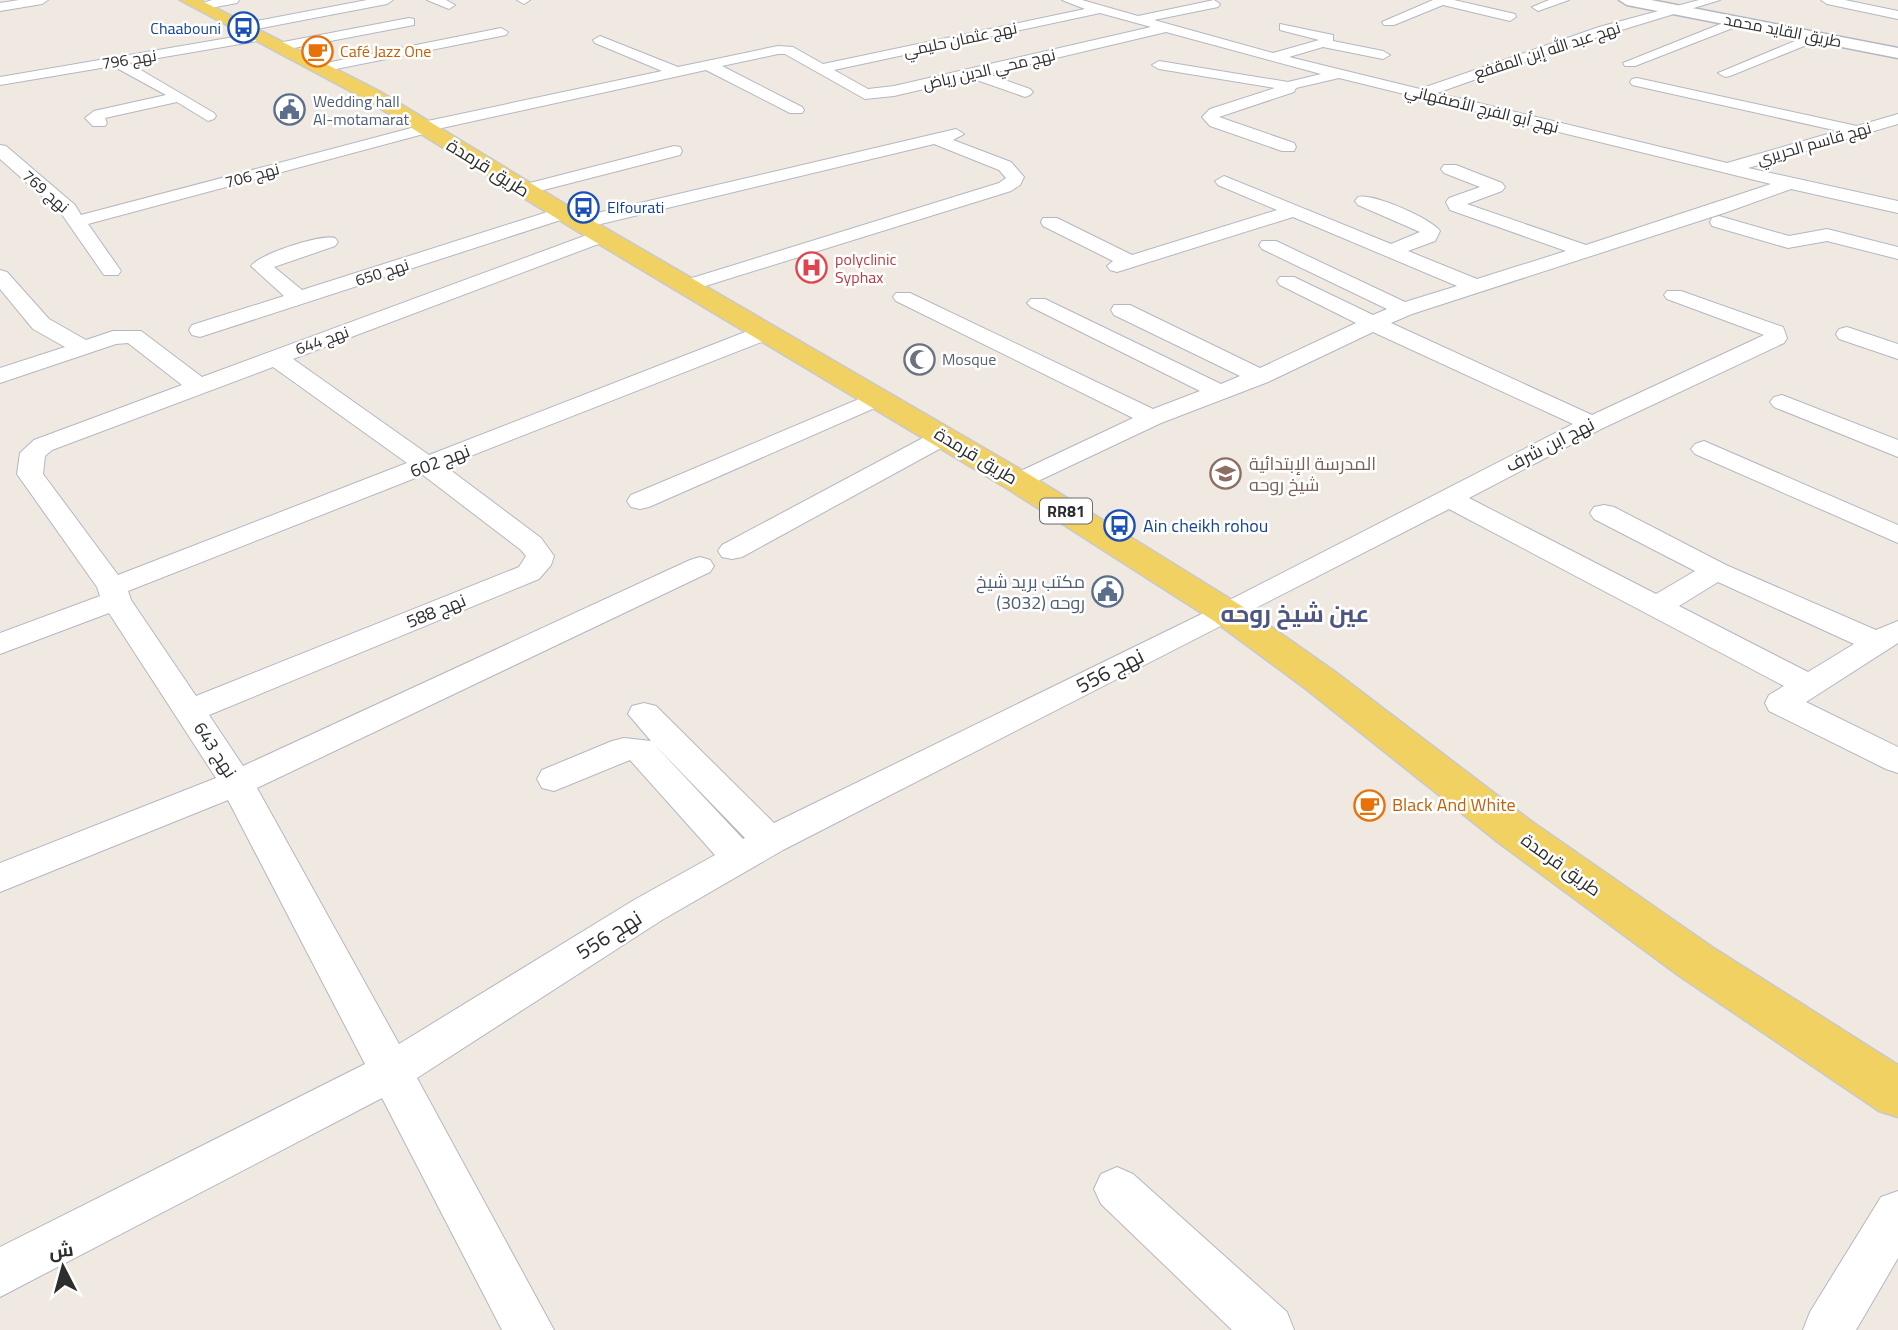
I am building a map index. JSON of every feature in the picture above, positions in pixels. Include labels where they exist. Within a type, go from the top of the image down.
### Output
[{"type":"main road","name":"طريق القايد محمد","points":[[1627,0],[1898,52]]},
{"type":"main road","name":"طريق قرمدة","points":[[228,19],[372,95],[524,190],[1019,482],[1227,613],[1320,680],[1537,848],[1695,961],[1898,1094]]},
{"type":"street","points":[[0,7],[42,0]]},
{"type":"street","points":[[228,19],[387,0]]},
{"type":"street","points":[[433,0],[449,5]]},
{"type":"street","name":"نهج أبو الفرج الأصفهاني","points":[[1068,0],[1274,58],[1898,207]]},
{"type":"street","points":[[1389,22],[1443,0],[1510,17]]},
{"type":"street","points":[[1538,7],[1563,0]]},
{"type":"street","name":"نهج عبد الله إبن المقفع","points":[[1423,93],[1489,68],[1673,9],[1714,0]]},
{"type":"street","points":[[1827,0],[1898,15]]},
{"type":"street","points":[[1136,20],[1214,4]]},
{"type":"street","name":"نهج عثمان حليمي","points":[[821,69],[1100,9]]},
{"type":"street","points":[[1418,10],[1440,16]]},
{"type":"street","points":[[228,19],[409,22]]},
{"type":"street","name":"نهج 796","points":[[0,80],[86,60],[115,61],[228,19]]},
{"type":"street","points":[[1630,63],[1738,22]]},
{"type":"street","points":[[1274,58],[1322,43],[1328,38],[1285,27]]},
{"type":"street","name":"نهج محي الدين رياض","points":[[675,71],[783,50],[865,94],[894,91],[969,61],[999,67],[1162,28]]},
{"type":"street","points":[[321,68],[501,32]]},
{"type":"street","points":[[444,33],[465,40]]},
{"type":"street","points":[[1725,73],[1814,37]]},
{"type":"street","points":[[600,40],[675,71]]},
{"type":"street","points":[[1322,43],[1383,55]]},
{"type":"street","points":[[936,45],[1025,93]]},
{"type":"street","points":[[115,61],[180,97],[208,117]]},
{"type":"street","points":[[708,65],[796,110]]},
{"type":"street","points":[[1159,65],[1275,85],[1297,85]]},
{"type":"street","name":"نهج 706","points":[[79,221],[424,128],[675,71]]},
{"type":"street","points":[[1288,148],[1216,123],[1210,117],[1216,112],[1340,73]]},
{"type":"street","points":[[1637,82],[1855,130]]},
{"type":"street","points":[[99,123],[93,118],[100,114],[180,97]]},
{"type":"street","name":"نهج قاسم الحريري","points":[[1729,167],[1898,118]]},
{"type":"street","points":[[582,224],[964,132]]},
{"type":"street","points":[[686,286],[1005,187],[1014,181],[1015,177],[1004,166],[936,139]]},
{"type":"street","points":[[524,190],[674,151]]},
{"type":"street","name":"نهج 769","points":[[5,160],[79,221],[111,271]]},
{"type":"street","points":[[1450,169],[1496,187],[1455,202],[1457,206],[1585,251]]},
{"type":"street","points":[[1224,181],[1473,285]]},
{"type":"street","points":[[1019,482],[1152,418],[1260,377],[1404,309],[1790,183]]},
{"type":"street","points":[[1364,201],[1423,225],[1430,231],[1427,237],[1393,250]]},
{"type":"street","points":[[1051,222],[1124,264],[1296,210]]},
{"type":"street","points":[[1719,222],[1788,242],[1827,235],[1898,253]]},
{"type":"street","name":"نهج 650","points":[[201,330],[300,299],[582,224]]},
{"type":"street","name":"نهج 644","points":[[43,445],[276,358],[582,224]]},
{"type":"street","points":[[300,299],[261,266],[271,260],[328,242]]},
{"type":"street","points":[[1269,245],[1404,309]]},
{"type":"street","points":[[0,276],[41,324],[82,348]]},
{"type":"street","points":[[1287,281],[1592,424]]},
{"type":"street","name":"نهج ابن شرف","points":[[1227,613],[1592,424],[1776,338],[1775,332],[1674,295]]},
{"type":"street","points":[[903,298],[1152,418]]},
{"type":"street","points":[[1038,303],[1220,392]]},
{"type":"street","points":[[1122,310],[1260,377]]},
{"type":"street","name":"نهج 602","points":[[0,644],[114,593],[766,332]]},
{"type":"street","points":[[1847,334],[1898,352]]},
{"type":"street","points":[[0,376],[120,336],[138,337],[200,387]]},
{"type":"street","points":[[276,358],[428,466]]},
{"type":"street","points":[[640,500],[878,398]]},
{"type":"street","points":[[1782,402],[1898,449]]},
{"type":"street","points":[[732,551],[943,437]]},
{"type":"street","name":"نهج 643","points":[[43,445],[33,453],[30,474],[114,593],[236,783],[529,1330]]},
{"type":"street","points":[[1704,449],[1898,535]]},
{"type":"street","name":"نهج 588","points":[[190,711],[529,573],[537,565],[540,556],[531,544],[428,466]]},
{"type":"street","points":[[1447,497],[1807,685]]},
{"type":"street","points":[[1604,513],[1716,571],[1888,636]]},
{"type":"street","points":[[0,878],[236,783],[700,566]]},
{"type":"street","points":[[1658,606],[1716,571]]},
{"type":"street","name":"نهج 556","points":[[0,1273],[392,1071],[648,910],[754,850],[1227,613]]},
{"type":"street","points":[[1888,636],[1781,703],[1898,761]]},
{"type":"street","points":[[644,714],[754,850]]},
{"type":"street","points":[[554,779],[624,749],[639,749],[754,850]]},
{"type":"street","points":[[1117,1189],[1269,1330]]},
{"type":"street","points":[[1828,1330],[1898,1213]]},
{"type":"place","name":"Chaabouni","points":[[244,28]]},
{"type":"place","name":"Café Jazz One","points":[[317,51]]},
{"type":"place","name":"Wedding hall Al-motamarat","points":[[290,110]]},
{"type":"place","name":"Elfourati","points":[[584,207]]},
{"type":"place","name":"polyclinic Syphax","points":[[812,268]]},
{"type":"place","name":"Mosque","points":[[919,359]]},
{"type":"place","name":"المدرسة الإبتدائية شيخ روحه","points":[[1226,474]]},
{"type":"place","name":"Ain cheikh rohou","points":[[1120,526]]},
{"type":"place","name":"مكتب بريد شيخ روحه (3032)","points":[[1108,592]]},
{"type":"place","name":"Black And White","points":[[1369,805]]},
{"type":"district","name":"عين شيخ روحه","points":[[1295,614]]}]
